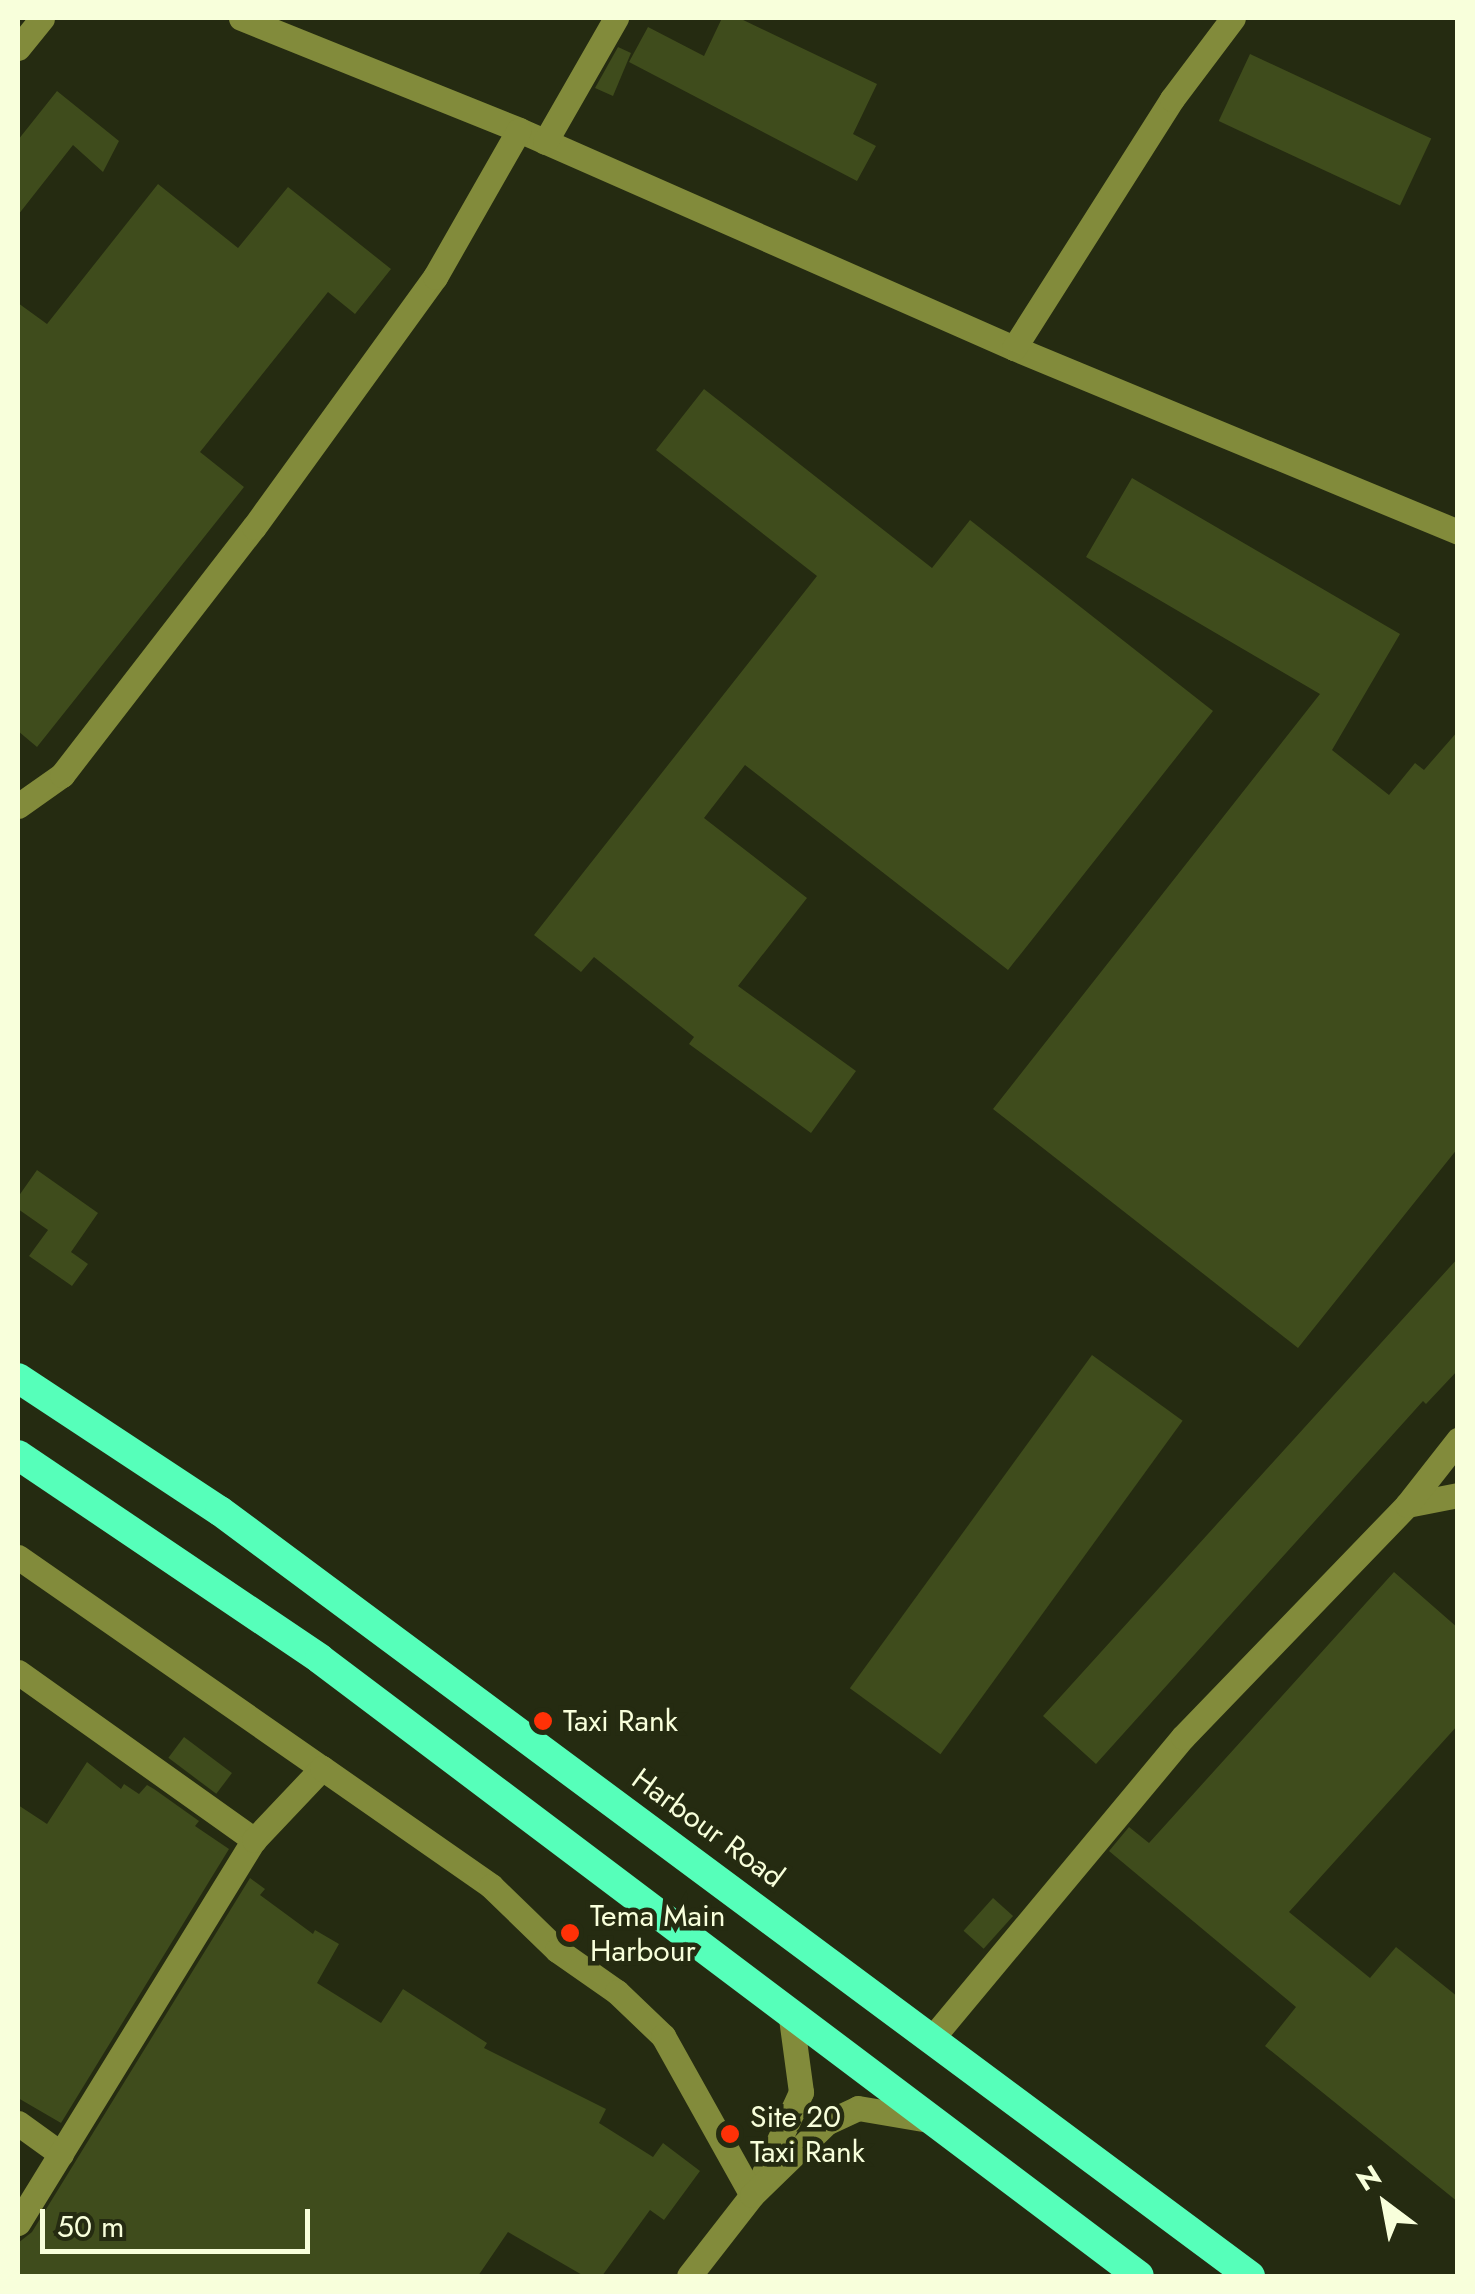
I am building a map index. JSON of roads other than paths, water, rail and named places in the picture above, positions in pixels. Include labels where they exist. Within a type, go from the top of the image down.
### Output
[{"type":"highway","name":"Harbour Road","points":[[18,1378],[220,1511],[1250,2276]]},
{"type":"highway","points":[[18,1455],[320,1659],[1139,2276]]},
{"type":"street","points":[[18,48],[42,18]]},
{"type":"street","points":[[241,18],[519,130],[1014,348],[1458,532]]},
{"type":"street","points":[[546,142],[616,18]]},
{"type":"street","points":[[1014,348],[1172,99],[1233,18]]},
{"type":"street","points":[[18,806],[62,776],[254,527],[434,277],[519,130]]},
{"type":"street","points":[[933,2037],[1183,1737],[1407,1504],[1458,1440]]},
{"type":"street","points":[[1407,1504],[1458,1495]]},
{"type":"street","points":[[18,1557],[491,1886],[557,1950],[617,1992],[663,2036],[752,2195]]},
{"type":"street","points":[[18,1672],[254,1840]]},
{"type":"street","points":[[18,2223],[254,1840],[322,1768]]},
{"type":"street","points":[[752,2195],[802,2092],[790,2011]]},
{"type":"street","points":[[688,2276],[752,2195],[826,2123],[858,2108],[935,2121]]},
{"type":"street","points":[[18,2123],[61,2154]]},
{"type":"place","name":"Taxi Rank","points":[[543,1721]]},
{"type":"place","name":"Tema Main Harbour","points":[[570,1933]]},
{"type":"place","name":"Site 20 Taxi Rank","points":[[730,2134]]}]
